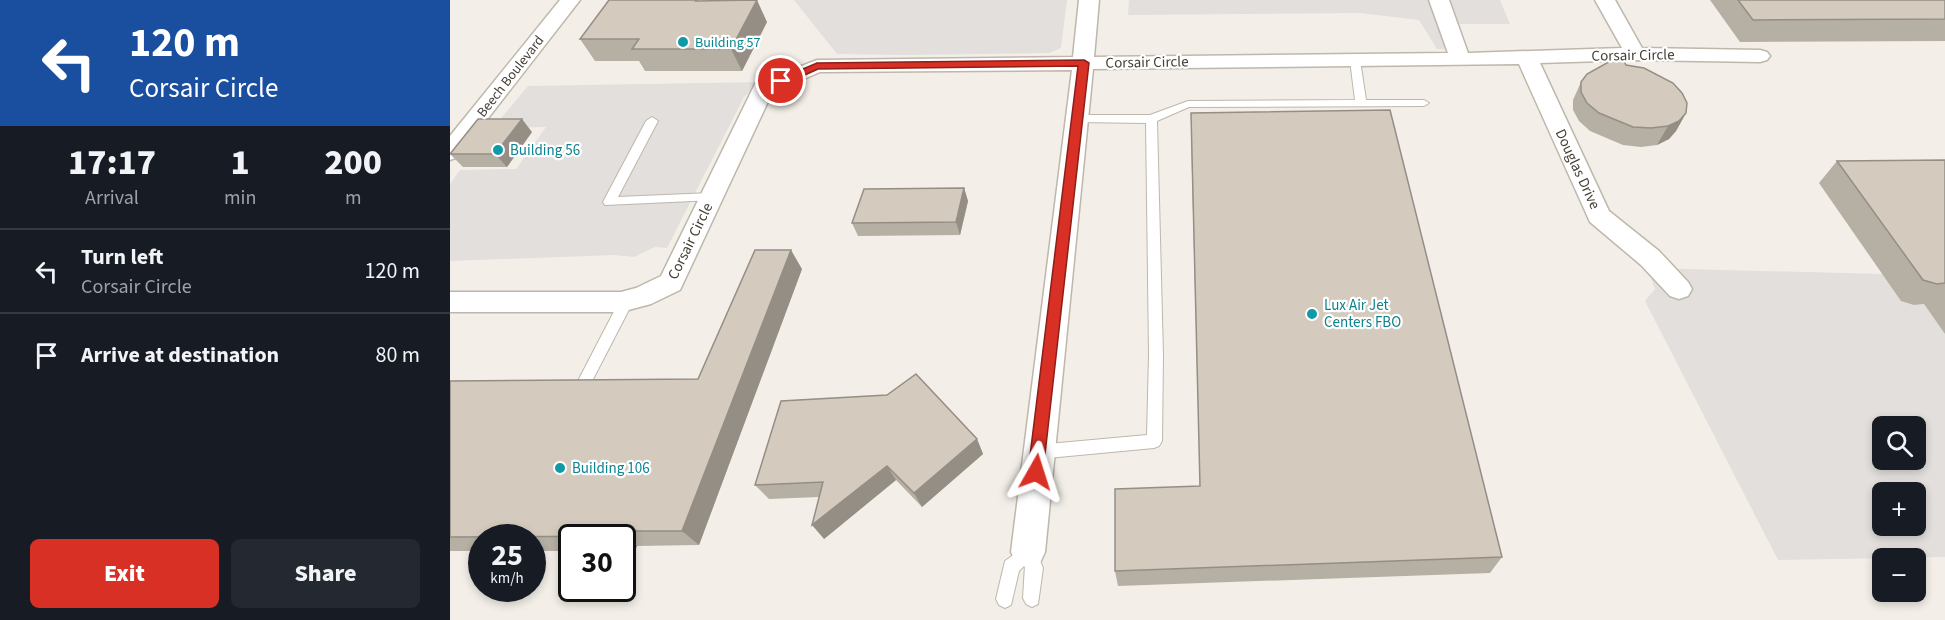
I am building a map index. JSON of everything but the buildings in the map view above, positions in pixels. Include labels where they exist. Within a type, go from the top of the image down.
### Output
[{"type":"street","name":"Beech Boulevard","points":[[450,152],[570,0]]},
{"type":"street","points":[[1028,552],[1037,452],[1061,273],[1089,0]]},
{"type":"street","points":[[1438,0],[1460,59]]},
{"type":"street","points":[[1605,0],[1635,54]]},
{"type":"street","name":"Corsair Circle","points":[[450,302],[627,300],[642,297],[671,283],[763,89],[817,66],[1460,59],[1635,54],[1760,56]]},
{"type":"street","name":"Douglas Drive","points":[[1526,56],[1599,216],[1650,258],[1679,289]]},
{"type":"lane","points":[[1355,60],[1361,104]]},
{"type":"lane","points":[[1076,118],[1151,119],[1188,104],[1424,103]]},
{"type":"lane","points":[[1037,452],[1154,441],[1155,355],[1151,119]]},
{"type":"lane","points":[[652,121],[609,201],[711,197]]},
{"type":"lane","points":[[585,381],[627,300]]},
{"type":"lane","points":[[1005,599],[1011,567],[1028,552],[1035,568],[1032,598]]},
{"type":"shaded area","points":[[794,0],[1067,0],[1061,48],[1049,53],[906,55],[837,54]]},
{"type":"shaded area","points":[[1129,0],[1500,0],[1510,24],[1458,24],[1468,50],[1437,49],[1419,20],[1360,13],[1128,15]]},
{"type":"shaded area","points":[[762,82],[744,97],[667,248],[655,247],[634,257],[614,255],[450,261],[450,184],[460,170],[516,169],[546,127],[493,128],[528,86]]},
{"type":"shaded area","points":[[1647,268],[1882,274],[1914,305],[1924,304],[1945,334],[1945,557],[1926,557],[1926,548],[1872,548],[1872,558],[1778,560],[1645,301],[1655,289]]},
{"type":"place","name":"Building 57","points":[[683,42]]},
{"type":"place","name":"Building 56","points":[[498,150]]},
{"type":"place","name":"Lux Air Jet Centers FBO","points":[[1312,314]]},
{"type":"place","name":"Building 106","points":[[560,468]]},
{"type":"route","points":[[781,81],[817,66],[1084,63],[1036,472]]}]
